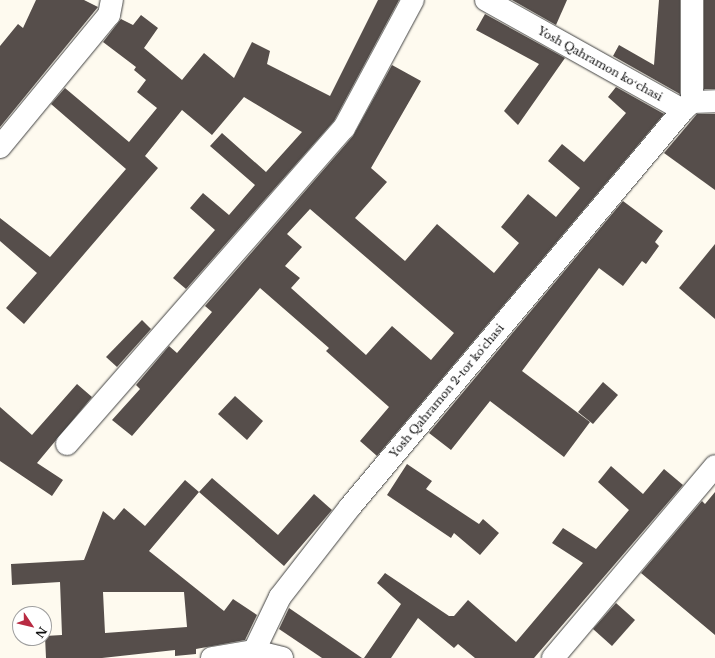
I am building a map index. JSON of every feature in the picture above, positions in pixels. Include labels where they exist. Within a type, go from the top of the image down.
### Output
[{"type":"street","points":[[0,147],[109,15],[112,0]]},
{"type":"street","points":[[67,444],[344,128],[413,0]]},
{"type":"street","name":"Yosh Qahramon koʻchasi","points":[[486,0],[688,106]]},
{"type":"street","points":[[692,0],[688,106],[715,101]]},
{"type":"street","name":"Yosh Qahramon 2-tor koʼchasi","points":[[254,651],[280,597],[350,507],[688,106]]},
{"type":"street","points":[[553,658],[715,466]]},
{"type":"street","points":[[212,658],[254,651],[282,658]]},
{"type":"building","points":[[36,0],[84,0],[98,7],[0,127],[0,46],[18,24],[23,28]]},
{"type":"building","points":[[378,0],[399,0],[334,121],[186,289],[173,278],[215,230],[190,208],[203,193],[229,215],[255,185],[210,146],[222,133],[266,172],[302,132],[244,97],[212,135],[182,110],[145,156],[158,168],[24,324],[6,308],[37,273],[0,241],[0,218],[50,257],[126,169],[51,104],[65,88],[129,142],[157,108],[137,92],[146,80],[134,70],[136,67],[103,42],[121,19],[133,25],[141,15],[158,28],[144,48],[182,80],[204,53],[234,78],[252,42],[270,51],[267,64],[330,96]]},
{"type":"building","points":[[512,0],[567,0],[556,25]]},
{"type":"building","points":[[659,0],[680,0],[680,94],[613,56],[619,45],[654,65]]},
{"type":"building","points":[[704,0],[715,0],[715,89],[704,89]]},
{"type":"building","points":[[485,14],[565,58],[518,125],[504,111],[539,64],[476,30]]},
{"type":"building","points":[[392,65],[421,81],[371,168],[387,182],[355,218],[405,261],[437,224],[494,273],[519,243],[501,227],[528,194],[556,217],[580,188],[548,161],[562,144],[584,162],[626,113],[608,97],[616,87],[664,114],[377,456],[360,441],[389,407],[326,351],[329,348],[260,288],[132,436],[112,420],[140,389],[136,385],[169,346],[177,353],[212,312],[205,306],[353,136]],"holes":[[[310,209],[454,333],[431,360],[392,326],[366,355],[291,288],[300,278],[285,266],[302,247],[287,234]]]},
{"type":"building","points":[[697,114],[715,114],[715,190],[664,153]]},
{"type":"building","points":[[623,201],[663,231],[655,242],[659,246],[646,264],[642,261],[623,286],[599,268],[522,371],[590,422],[564,457],[490,401],[451,450],[429,433]]},
{"type":"building","points":[[715,244],[715,319],[679,288]]},
{"type":"building","points":[[142,320],[151,329],[117,367],[106,357]]},
{"type":"building","points":[[603,382],[618,395],[593,424],[578,412]]},
{"type":"building","points":[[77,384],[92,397],[37,463],[63,480],[52,496],[0,461],[0,407],[32,435]]},
{"type":"building","points":[[235,396],[263,421],[247,440],[218,414]]},
{"type":"building","points":[[407,464],[432,481],[426,489],[479,524],[483,519],[499,533],[480,555],[454,533],[451,538],[387,495]]},
{"type":"building","points":[[611,466],[643,494],[664,469],[683,485],[534,658],[475,658],[458,644],[454,648],[418,618],[391,658],[364,658],[401,604],[377,583],[385,573],[449,616],[454,616],[468,600],[516,642],[583,563],[552,543],[563,528],[596,549],[629,510],[598,482]]},
{"type":"building","points":[[212,478],[278,535],[314,494],[332,510],[284,566],[199,492]]},
{"type":"building","points":[[185,480],[199,492],[149,551],[224,611],[233,599],[257,615],[245,640],[196,649],[196,654],[175,656],[175,650],[102,658],[46,658],[45,646],[52,646],[52,636],[62,635],[60,582],[12,585],[11,564],[84,560],[103,511],[114,520],[124,508],[145,526]],"holes":[[[103,592],[184,592],[187,627],[105,633]]]},
{"type":"building","points":[[715,492],[715,635],[641,573],[702,501],[705,504]]},
{"type":"building","points":[[616,603],[635,620],[612,646],[593,629]]},
{"type":"building","points":[[289,608],[362,658],[322,658],[279,629]]}]
